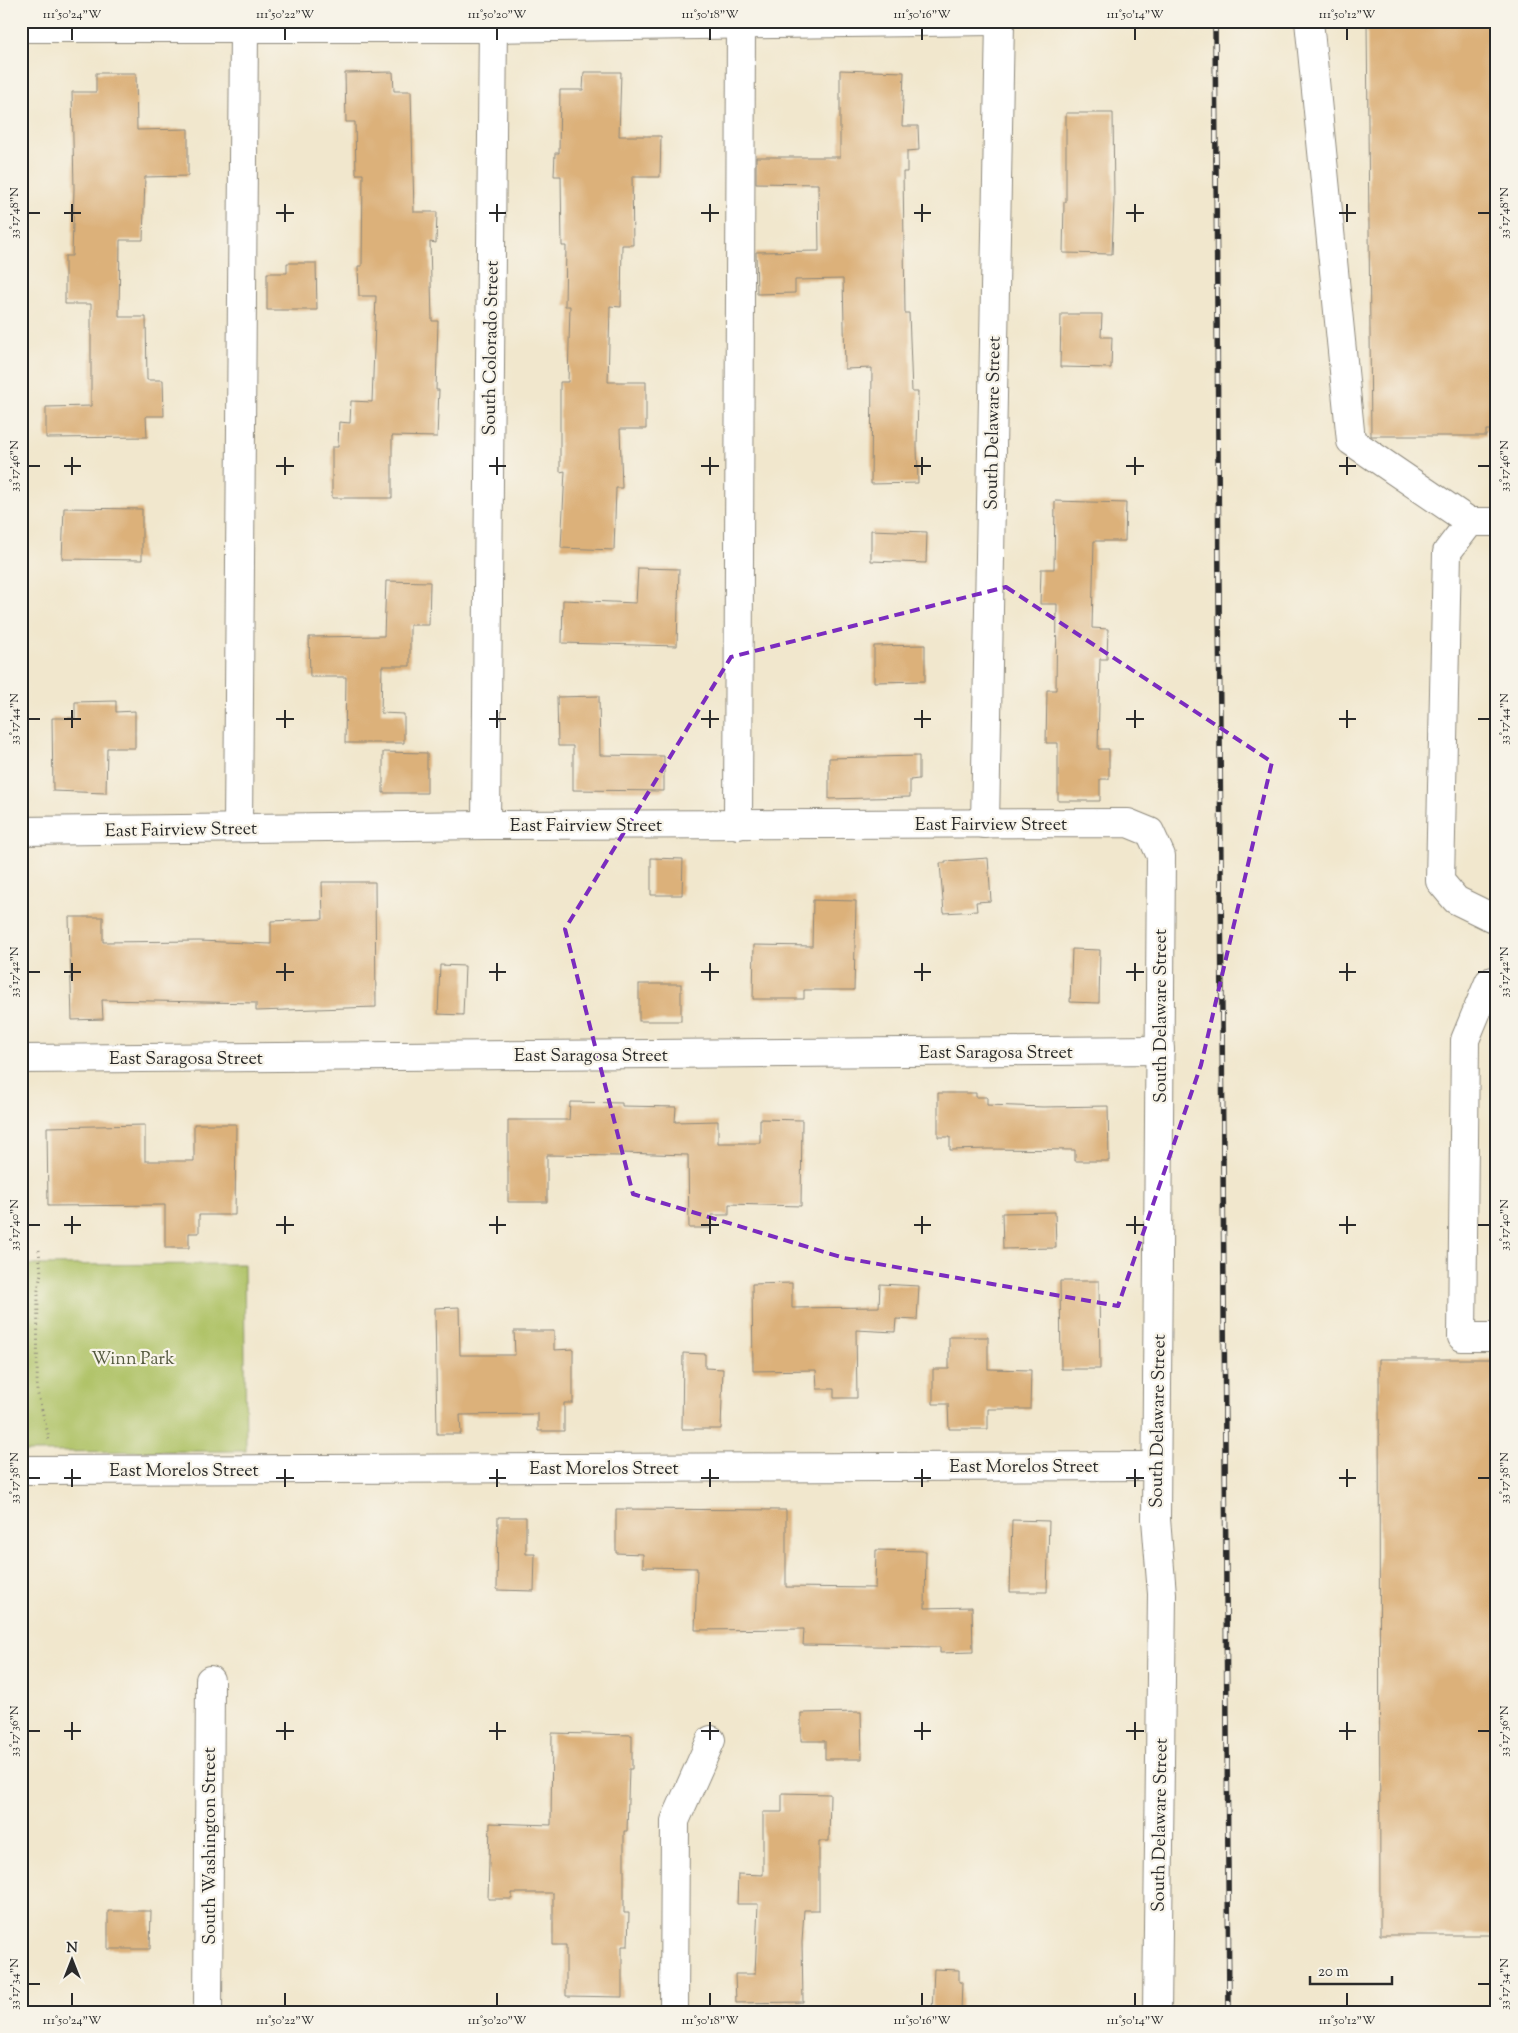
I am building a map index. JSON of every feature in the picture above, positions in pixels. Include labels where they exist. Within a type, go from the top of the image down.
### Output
[{"type":"street","points":[[21,28],[244,28],[493,24],[993,21]]},
{"type":"street","name":"South Delaware Street","points":[[985,824],[1000,21]]},
{"type":"street","points":[[1309,21],[1351,441],[1484,522],[1447,552],[1440,881],[1456,900],[1497,920]]},
{"type":"street","points":[[738,825],[741,23]]},
{"type":"street","name":"South Colorado Street","points":[[486,825],[493,24]]},
{"type":"street","points":[[238,828],[244,28]]},
{"type":"street","name":"East Fairview Street","points":[[21,831],[486,825],[1128,823],[1150,832]]},
{"type":"street","name":"South Delaware Street","points":[[1150,832],[1161,856],[1156,1519],[1162,1594],[1157,2012]]},
{"type":"street","points":[[1497,980],[1490,982],[1465,1040],[1462,1337],[1497,1337]]},
{"type":"street","name":"East Saragosa Street","points":[[21,1059],[1160,1050]]},
{"type":"street","name":"East Morelos Street","points":[[21,1470],[1156,1466]]},
{"type":"street","name":"South Washington Street","points":[[208,2012],[210,1680]]},
{"type":"street","points":[[674,2012],[675,1821],[711,1740]]},
{"type":"path","points":[[39,1250],[41,1273],[38,1290],[37,1391],[48,1434],[50,1470]]},
{"type":"highlighted area","points":[[1006,587],[1272,762],[1201,1065],[1118,1306],[844,1258],[633,1194],[565,929],[731,657]]},
{"type":"green space","name":"Winn Park","points":[[244,1264],[246,1451],[21,1452],[21,1265]]},
{"type":"building","points":[[1367,21],[1497,21],[1497,430],[1486,430],[1486,436],[1371,436]]},
{"type":"building","points":[[840,70],[904,72],[902,126],[918,126],[919,150],[907,151],[907,172],[903,172],[905,313],[909,313],[912,392],[918,392],[918,483],[871,484],[872,368],[845,369],[843,279],[795,280],[795,293],[757,294],[756,252],[819,251],[818,184],[756,183],[756,157],[840,157]]},
{"type":"building","points":[[393,72],[394,91],[411,91],[414,212],[437,212],[436,243],[430,242],[432,321],[438,321],[436,390],[439,390],[437,437],[392,436],[392,498],[332,498],[332,447],[338,447],[339,422],[350,423],[351,401],[372,402],[376,296],[359,296],[358,266],[362,266],[363,174],[356,174],[355,122],[346,122],[345,73]]},
{"type":"building","points":[[584,72],[621,72],[619,136],[661,136],[660,177],[632,177],[633,245],[622,245],[621,307],[610,306],[608,382],[646,382],[646,429],[620,429],[622,488],[616,488],[614,550],[561,548],[565,471],[560,472],[560,382],[568,382],[570,306],[565,306],[566,246],[562,246],[561,176],[554,176],[555,153],[559,153],[560,90],[583,90]]},
{"type":"building","points":[[96,73],[136,73],[137,130],[188,129],[188,176],[145,177],[143,240],[120,240],[119,317],[146,317],[147,380],[163,380],[164,416],[146,416],[147,437],[46,438],[46,407],[91,406],[91,304],[65,304],[65,256],[72,256],[74,189],[72,92],[96,92]]},
{"type":"building","points":[[1066,113],[1113,113],[1114,200],[1112,254],[1063,253],[1064,202],[1066,202]]},
{"type":"building","points":[[287,263],[316,263],[317,310],[267,310],[267,273],[287,273]]},
{"type":"building","points":[[1061,314],[1102,314],[1101,337],[1112,337],[1111,368],[1060,367]]},
{"type":"building","points":[[1055,501],[1126,503],[1125,541],[1094,541],[1092,628],[1108,629],[1107,659],[1100,659],[1098,749],[1109,749],[1109,779],[1100,779],[1100,801],[1058,801],[1058,743],[1046,743],[1047,690],[1056,690],[1057,604],[1040,604],[1041,569],[1054,569]]},
{"type":"building","points":[[64,508],[142,509],[142,560],[62,559]]},
{"type":"building","points":[[871,530],[927,532],[926,563],[871,561]]},
{"type":"building","points":[[638,568],[679,569],[677,646],[562,643],[563,600],[636,603]]},
{"type":"building","points":[[386,581],[430,582],[429,625],[410,625],[410,666],[382,666],[381,713],[404,714],[404,743],[345,743],[346,677],[310,677],[309,637],[384,636]]},
{"type":"building","points":[[925,645],[925,681],[874,682],[874,646]]},
{"type":"building","points":[[599,696],[600,755],[664,756],[664,791],[573,790],[573,746],[558,746],[557,697]]},
{"type":"building","points":[[116,701],[116,712],[135,711],[135,748],[107,748],[106,793],[53,791],[52,718],[75,718],[75,702]]},
{"type":"building","points":[[383,752],[427,753],[427,793],[383,793]]},
{"type":"building","points":[[919,756],[919,779],[910,780],[910,797],[829,799],[829,758]]},
{"type":"building","points":[[651,858],[683,859],[682,895],[651,895]]},
{"type":"building","points":[[988,858],[991,901],[976,902],[977,911],[944,913],[940,863]]},
{"type":"building","points":[[322,882],[375,882],[376,1007],[256,1011],[256,1003],[102,1000],[103,1019],[72,1020],[69,917],[103,917],[103,942],[199,941],[271,944],[271,921],[323,919]]},
{"type":"building","points":[[813,900],[856,901],[854,990],[804,990],[804,999],[753,999],[754,945],[812,946]]},
{"type":"building","points":[[1072,949],[1100,950],[1099,1003],[1070,1002]]},
{"type":"building","points":[[440,965],[465,966],[463,1015],[438,1014]]},
{"type":"building","points":[[639,984],[681,984],[681,1021],[639,1021]]},
{"type":"building","points":[[938,1093],[976,1093],[976,1097],[987,1097],[987,1105],[1043,1107],[1108,1106],[1109,1161],[1075,1161],[1075,1150],[950,1150],[950,1137],[938,1137]]},
{"type":"building","points":[[570,1102],[622,1103],[622,1106],[676,1107],[675,1122],[718,1121],[718,1143],[760,1143],[760,1119],[802,1120],[801,1206],[729,1204],[729,1215],[711,1215],[711,1228],[689,1228],[688,1155],[621,1153],[621,1156],[547,1155],[547,1202],[508,1202],[508,1120],[569,1120]]},
{"type":"building","points":[[194,1124],[236,1124],[235,1215],[199,1215],[199,1233],[189,1233],[189,1248],[165,1248],[165,1205],[48,1206],[47,1127],[145,1125],[145,1161],[194,1161]]},
{"type":"building","points":[[1055,1212],[1056,1248],[1003,1249],[1002,1213]]},
{"type":"building","points":[[1060,1281],[1099,1281],[1100,1369],[1061,1369]]},
{"type":"building","points":[[792,1283],[792,1308],[879,1307],[880,1284],[919,1286],[917,1320],[896,1319],[895,1332],[856,1330],[857,1398],[834,1398],[834,1389],[817,1389],[816,1370],[753,1371],[752,1284]]},
{"type":"building","points":[[459,1307],[460,1355],[515,1355],[514,1331],[554,1331],[554,1350],[573,1349],[573,1403],[564,1403],[564,1431],[538,1431],[538,1414],[460,1415],[461,1434],[437,1434],[435,1308]]},
{"type":"building","points":[[949,1337],[988,1337],[988,1369],[1031,1370],[1030,1409],[988,1409],[988,1429],[949,1429],[948,1404],[933,1404],[933,1369],[949,1369]]},
{"type":"building","points":[[683,1353],[705,1354],[705,1368],[723,1369],[721,1429],[682,1429]]},
{"type":"building","points":[[1379,1359],[1492,1359],[1492,1368],[1497,1368],[1496,1935],[1380,1935]]},
{"type":"building","points":[[616,1509],[786,1510],[786,1587],[875,1588],[876,1550],[926,1551],[925,1608],[972,1607],[973,1652],[940,1653],[940,1647],[803,1645],[804,1629],[695,1630],[697,1568],[643,1567],[643,1554],[616,1553]]},
{"type":"building","points":[[498,1517],[526,1517],[526,1554],[535,1554],[534,1591],[497,1590]]},
{"type":"building","points":[[1012,1520],[1049,1521],[1047,1592],[1010,1592]]},
{"type":"building","points":[[861,1712],[862,1759],[825,1759],[825,1741],[801,1741],[801,1713]]},
{"type":"building","points":[[552,1733],[632,1735],[632,1769],[629,1769],[627,1831],[624,1831],[624,1913],[629,1913],[628,1946],[622,1946],[622,1997],[566,1996],[566,1945],[553,1945],[553,1893],[512,1893],[512,1899],[488,1899],[490,1823],[551,1825]]},
{"type":"building","points":[[782,1793],[830,1794],[829,1841],[819,1841],[819,1910],[804,1910],[802,1942],[803,2002],[736,2003],[735,1974],[755,1974],[758,1904],[737,1904],[738,1874],[763,1875],[763,1812],[782,1812]]},
{"type":"building","points":[[108,1911],[151,1911],[150,1949],[108,1949]]},
{"type":"building","points":[[934,1969],[959,1970],[959,1982],[962,1982],[961,2012],[932,2012]]},
{"type":"railway","points":[[1215,21],[1229,2012]]}]
